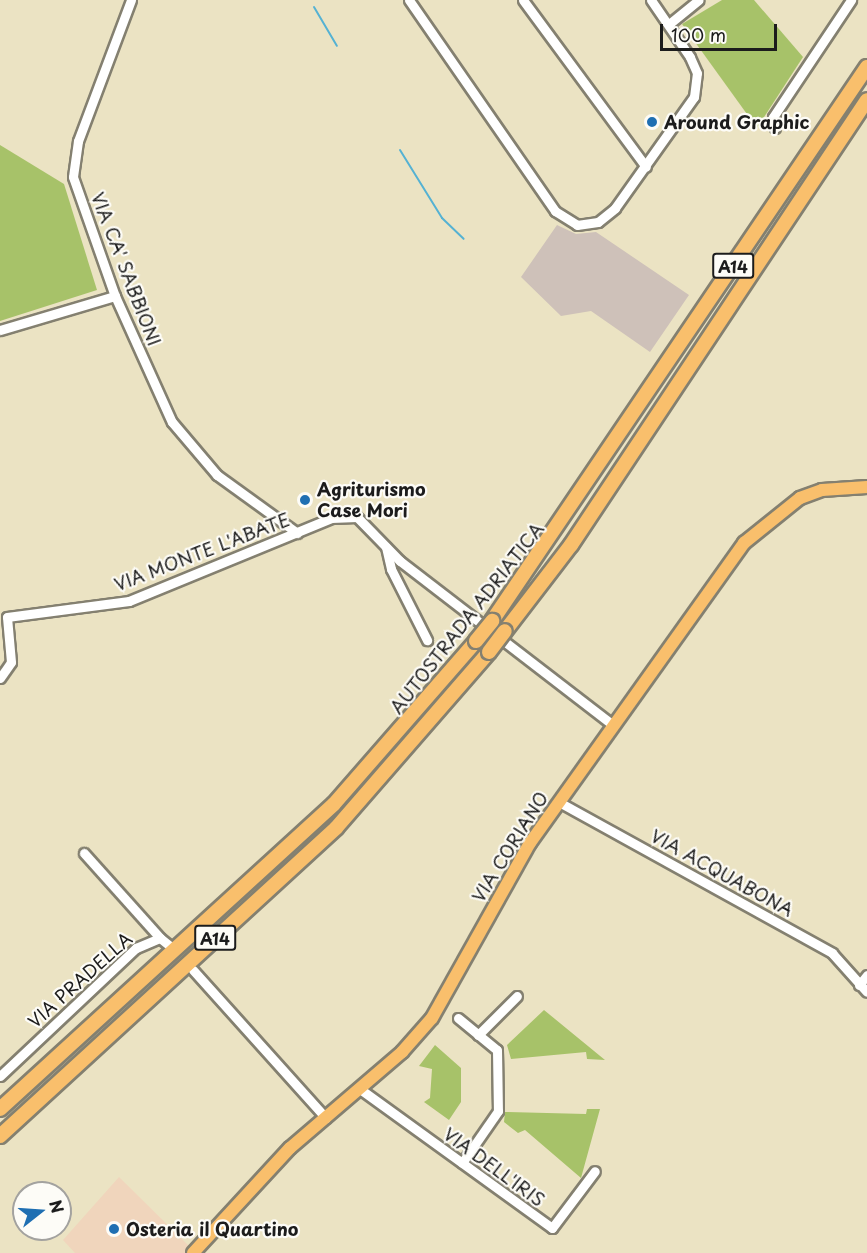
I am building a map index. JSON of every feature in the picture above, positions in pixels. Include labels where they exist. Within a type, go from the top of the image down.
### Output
[{"type":"highway","name":"AUTOSTRADA ADRIATICA","points":[[0,1109],[334,804],[476,641],[492,621],[867,67]]},
{"type":"highway","name":"AUTOSTRADA ADRIATICA","points":[[0,1136],[336,828],[489,652],[571,545],[867,100]]},
{"type":"main road","name":"VIA CORIANO","points":[[193,1253],[290,1148],[360,1089],[432,1018],[500,892],[559,802],[613,725],[762,526],[800,498],[822,490],[867,487]]},
{"type":"street","name":"VIA CA' SABBIONI","points":[[131,0],[72,166],[115,296],[172,422],[217,475],[297,533]]},
{"type":"street","points":[[409,0],[555,211],[565,221],[584,225],[615,208],[687,112],[696,84],[690,57],[651,0]]},
{"type":"street","points":[[522,0],[645,167]]},
{"type":"street","points":[[669,24],[699,0]]},
{"type":"street","points":[[775,128],[773,117],[851,0]]},
{"type":"street","points":[[0,330],[115,296]]},
{"type":"street","name":"VIA MONTE L'ABATE","points":[[0,678],[11,662],[3,618],[129,601],[331,518],[357,517],[386,547],[613,725]]},
{"type":"street","name":"VIA MONTE L'ABATE","points":[[386,547],[391,569],[427,640]]},
{"type":"street","name":"VIA ACQUABONA","points":[[559,802],[832,954],[867,992]]},
{"type":"street","name":"VIA PRADELLA","points":[[84,853],[160,938],[171,947]]},
{"type":"street","name":"VIA PRADELLA","points":[[0,1076],[136,948],[160,938]]},
{"type":"street","points":[[193,970],[326,1118]]},
{"type":"street","points":[[859,985],[867,975]]},
{"type":"street","points":[[478,1035],[517,996]]},
{"type":"street","points":[[458,1018],[497,1050],[498,1111],[462,1163]]},
{"type":"street","name":"VIA DELL'IRIS","points":[[360,1089],[552,1228],[595,1171]]},
{"type":"shaded area","points":[[557,225],[576,234],[596,232],[689,295],[650,352],[591,311],[561,316],[521,277]]},
{"type":"shaded area","points":[[119,1177],[190,1247],[185,1253],[75,1253],[64,1241],[72,1241],[72,1230]]},
{"type":"green space","points":[[722,0],[754,0],[803,57],[757,128],[682,24]]},
{"type":"green space","points":[[0,145],[64,184],[97,290],[0,321]]},
{"type":"green space","points":[[544,1010],[605,1060],[587,1059],[586,1052],[511,1059],[507,1045]]},
{"type":"green space","points":[[435,1045],[461,1068],[461,1102],[449,1120],[424,1102],[430,1098],[432,1069],[419,1066]]},
{"type":"green space","points":[[587,1109],[600,1109],[581,1178],[525,1130],[518,1133],[504,1122],[505,1112],[586,1114]]},
{"type":"waterway","points":[[314,7],[337,46]]},
{"type":"waterway","points":[[400,150],[442,218],[464,239]]},
{"type":"place","name":"Around Graphic","points":[[652,122]]},
{"type":"place","name":"Agriturismo Case Mori","points":[[305,500]]},
{"type":"place","name":"Osteria il Quartino","points":[[114,1229]]}]
